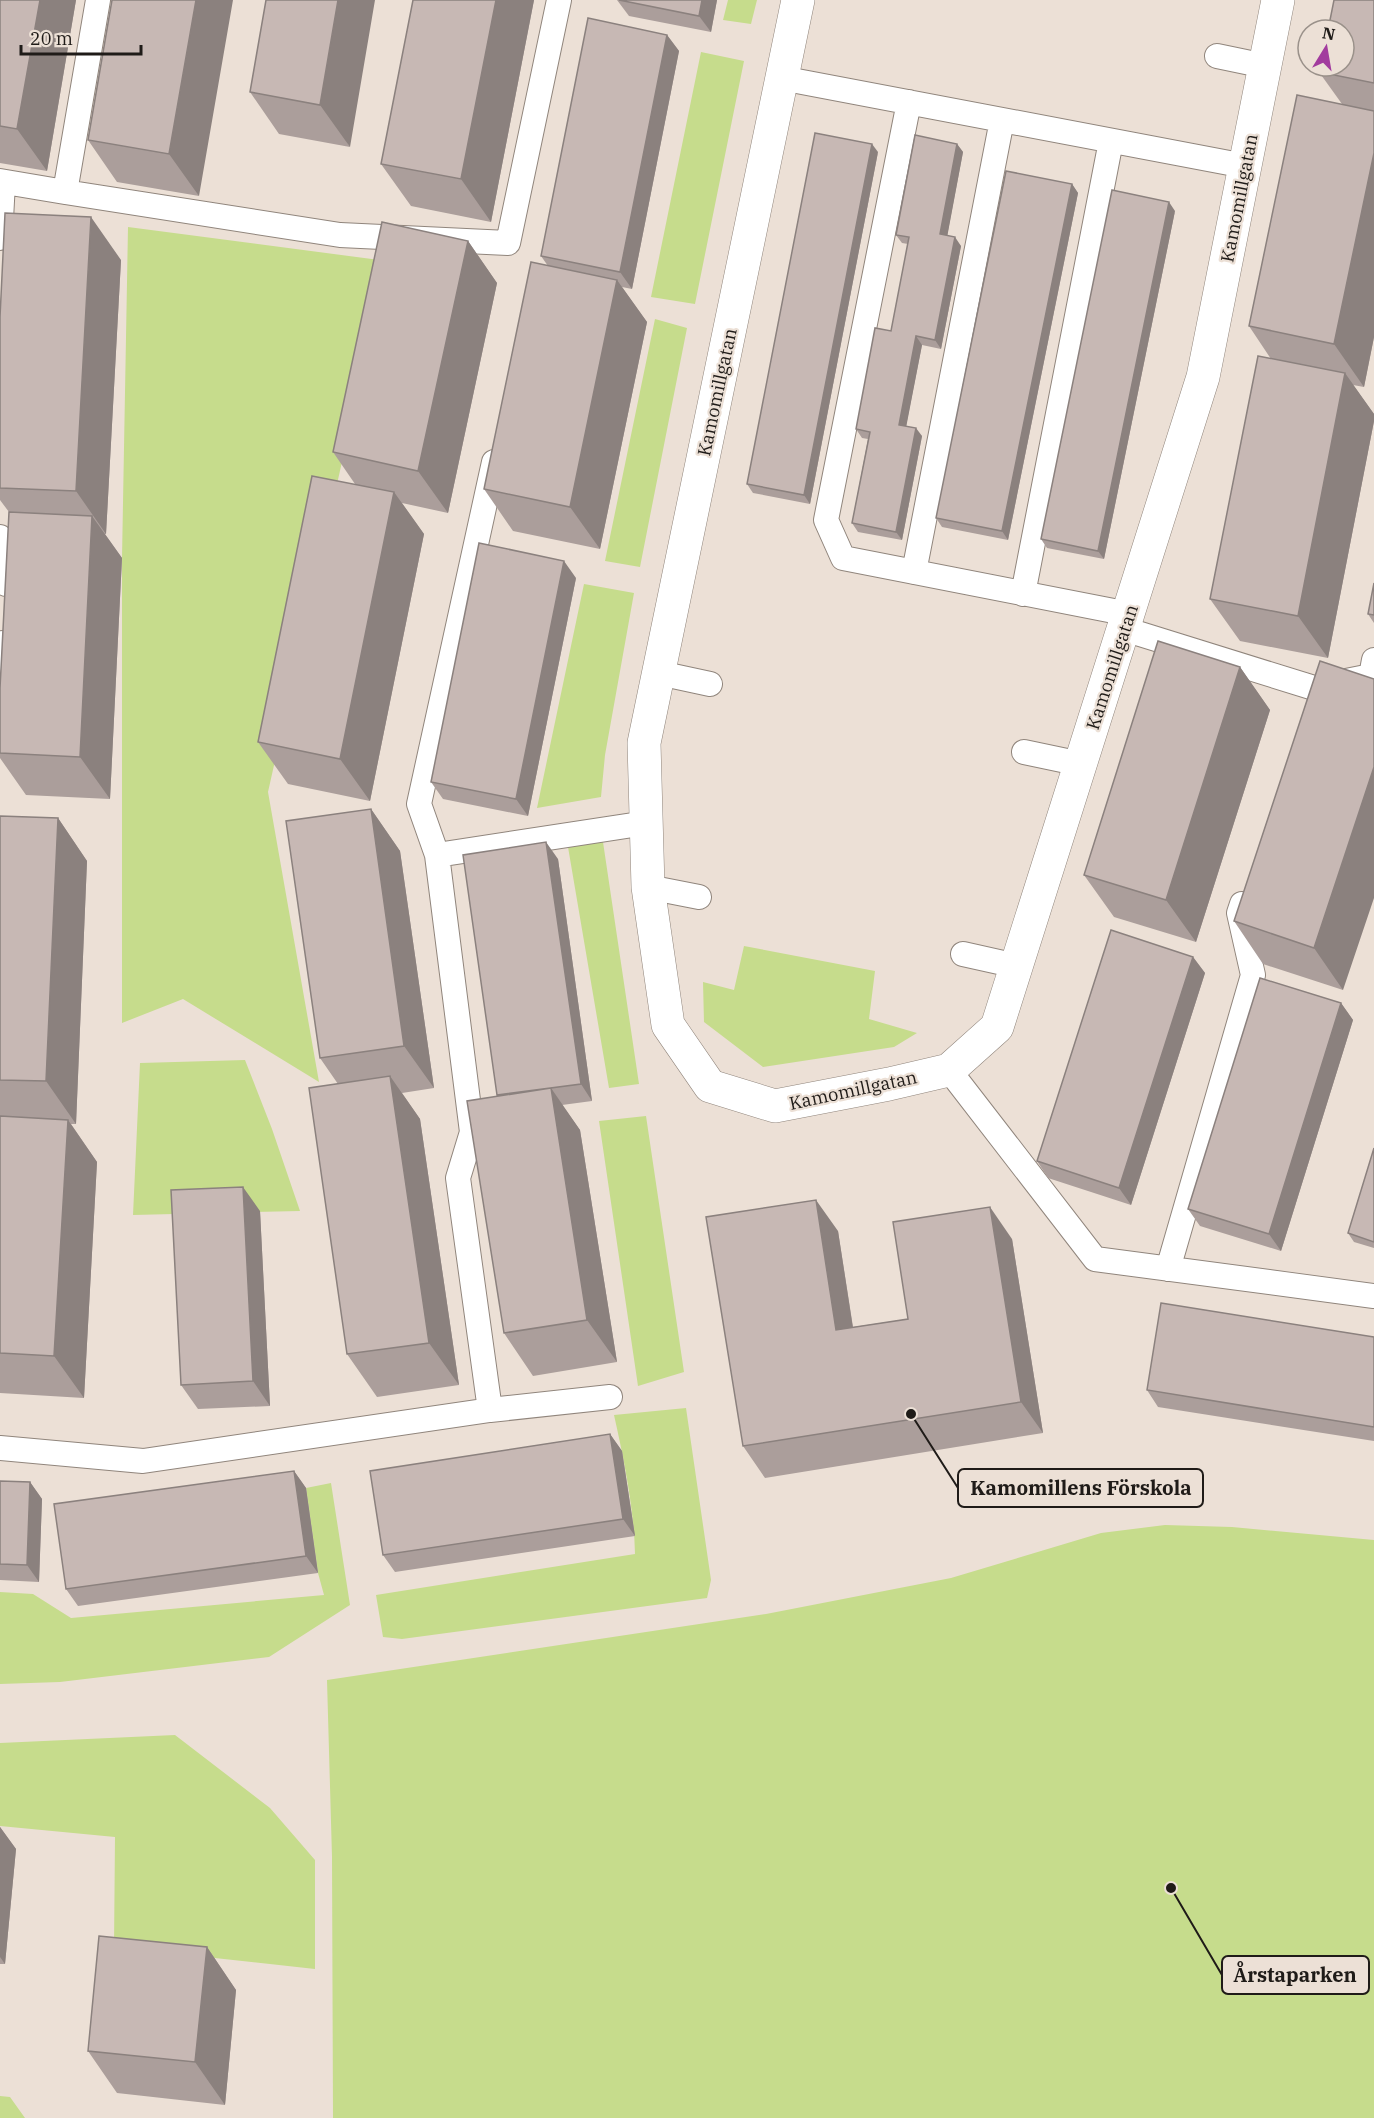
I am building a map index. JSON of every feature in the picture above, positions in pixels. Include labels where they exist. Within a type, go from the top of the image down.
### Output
[{"type":"street","name":"Kamomillgatan","points":[[798,0],[644,743],[648,887],[668,1025],[710,1086],[775,1106],[949,1070],[997,1027],[1203,377],[1278,0]]},
{"type":"lane","points":[[65,192],[98,0]]},
{"type":"lane","points":[[0,237],[1,182],[340,235],[508,243],[559,0]]},
{"type":"lane","points":[[1217,56],[1265,66]]},
{"type":"lane","points":[[781,78],[1245,166]]},
{"type":"lane","points":[[909,102],[826,520],[843,558],[1023,594],[1126,621],[1310,699],[1371,676],[1374,660]]},
{"type":"lane","points":[[914,572],[1002,120]]},
{"type":"lane","points":[[1023,594],[1111,141]]},
{"type":"lane","points":[[490,1410],[458,1178],[472,1132],[437,855],[419,804],[498,443]]},
{"type":"lane","points":[[0,537],[8,554],[0,686]]},
{"type":"lane","points":[[659,673],[710,684]]},
{"type":"lane","points":[[1024,752],[1081,764]]},
{"type":"lane","points":[[437,855],[646,823]]},
{"type":"lane","points":[[1167,1269],[1252,975],[1239,913],[1250,880]]},
{"type":"lane","points":[[648,887],[699,897]]},
{"type":"lane","points":[[963,954],[1017,966]]},
{"type":"lane","points":[[949,1070],[1095,1259],[1374,1296]]},
{"type":"lane","points":[[0,1448],[143,1461],[490,1410],[610,1397]]},
{"type":"green space","points":[[728,0],[757,0],[751,24],[723,20]]},
{"type":"green space","points":[[701,52],[744,61],[695,304],[651,297]]},
{"type":"green space","points":[[128,227],[387,261],[268,792],[319,1082],[183,999],[122,1023],[122,558]]},
{"type":"green space","points":[[655,319],[687,328],[640,567],[605,561]]},
{"type":"green space","points":[[584,584],[634,593],[605,755],[601,797],[537,808]]},
{"type":"green space","points":[[603,842],[639,1084],[609,1088],[568,847]]},
{"type":"green space","points":[[744,946],[875,971],[869,1019],[917,1033],[894,1047],[763,1067],[704,1022],[703,982],[734,990]]},
{"type":"green space","points":[[245,1060],[300,1211],[133,1215],[140,1063]]},
{"type":"green space","points":[[646,1116],[684,1372],[638,1386],[599,1121]]},
{"type":"green space","points":[[686,1408],[711,1580],[707,1598],[402,1639],[383,1637],[376,1595],[635,1554],[631,1502],[614,1415]]},
{"type":"green space","points":[[331,1483],[350,1605],[269,1657],[60,1682],[0,1684],[0,1592],[33,1594],[71,1618],[324,1595],[318,1573],[306,1488]]},
{"type":"green space","points":[[1165,1525],[1232,1527],[1374,1540],[1374,2118],[333,2118],[332,1857],[327,1680],[766,1614],[951,1578],[1101,1533]]},
{"type":"green space","points":[[175,1735],[270,1808],[315,1860],[315,1969],[114,1947],[115,1837],[0,1826],[0,1743]]},
{"type":"green space","points":[[0,2096],[10,2097],[25,2118],[0,2118]]},
{"type":"building","points":[[0,0],[40,0],[17,129],[0,126]]},
{"type":"building","points":[[112,0],[196,0],[169,154],[88,140]]},
{"type":"building","points":[[266,0],[338,0],[320,105],[250,92]]},
{"type":"building","points":[[413,0],[496,0],[461,179],[381,164]]},
{"type":"building","points":[[619,0],[702,0],[699,16]]},
{"type":"building","points":[[1334,0],[1374,0],[1374,83],[1349,78],[1356,78],[1356,18],[1330,18]]},
{"type":"building","points":[[588,18],[667,35],[620,272],[541,256]]},
{"type":"building","points":[[1297,95],[1374,111],[1374,153],[1334,344],[1249,326]]},
{"type":"building","points":[[815,133],[872,144],[804,495],[747,484]]},
{"type":"building","points":[[915,135],[957,144],[940,234],[955,237],[935,340],[916,336],[899,425],[916,428],[896,532],[852,523],[870,432],[856,429],[875,328],[891,331],[909,237],[896,235]]},
{"type":"building","points":[[1006,171],[1072,184],[1002,531],[936,518]]},
{"type":"building","points":[[1112,190],[1169,202],[1098,551],[1041,539]]},
{"type":"building","points":[[5,213],[91,217],[76,491],[0,488],[0,317]]},
{"type":"building","points":[[382,222],[468,241],[418,471],[333,452]]},
{"type":"building","points":[[531,262],[617,280],[570,507],[484,489]]},
{"type":"building","points":[[1258,356],[1345,373],[1298,616],[1210,599]]},
{"type":"building","points":[[312,476],[394,492],[340,759],[258,742]]},
{"type":"building","points":[[9,512],[92,516],[80,757],[0,753],[0,688]]},
{"type":"building","points":[[479,543],[564,561],[516,799],[431,782]]},
{"type":"building","points":[[1374,583],[1374,615],[1368,614]]},
{"type":"building","points":[[1158,641],[1240,667],[1166,900],[1084,875]]},
{"type":"building","points":[[1320,661],[1374,679],[1374,767],[1314,948],[1234,921]]},
{"type":"building","points":[[371,809],[404,1046],[320,1058],[286,821]]},
{"type":"building","points":[[0,816],[58,818],[46,1081],[0,1080]]},
{"type":"building","points":[[546,842],[581,1084],[497,1095],[463,855]]},
{"type":"building","points":[[1111,930],[1193,957],[1119,1188],[1037,1161]]},
{"type":"building","points":[[1260,978],[1341,1003],[1269,1234],[1188,1209]]},
{"type":"building","points":[[390,1076],[429,1343],[347,1354],[309,1088]]},
{"type":"building","points":[[551,1088],[587,1320],[504,1333],[467,1101]]},
{"type":"building","points":[[0,1116],[68,1120],[54,1356],[0,1353]]},
{"type":"building","points":[[1374,1148],[1374,1242],[1348,1233]]},
{"type":"building","points":[[243,1187],[253,1381],[181,1385],[171,1190]]},
{"type":"building","points":[[816,1200],[836,1330],[908,1319],[893,1222],[990,1207],[1021,1402],[743,1446],[706,1217]]},
{"type":"building","points":[[1161,1303],[1374,1337],[1374,1427],[1147,1390]]},
{"type":"building","points":[[610,1434],[623,1519],[383,1555],[370,1471]]},
{"type":"building","points":[[294,1471],[306,1556],[66,1589],[54,1504]]},
{"type":"building","points":[[0,1481],[30,1482],[27,1565],[0,1564]]},
{"type":"building","points":[[99,1936],[207,1947],[195,2062],[88,2051]]},
{"type":"place","name":"Kamomillens Förskola","points":[[911,1414]]},
{"type":"place","name":"Årstaparken","points":[[1171,1888]]}]
